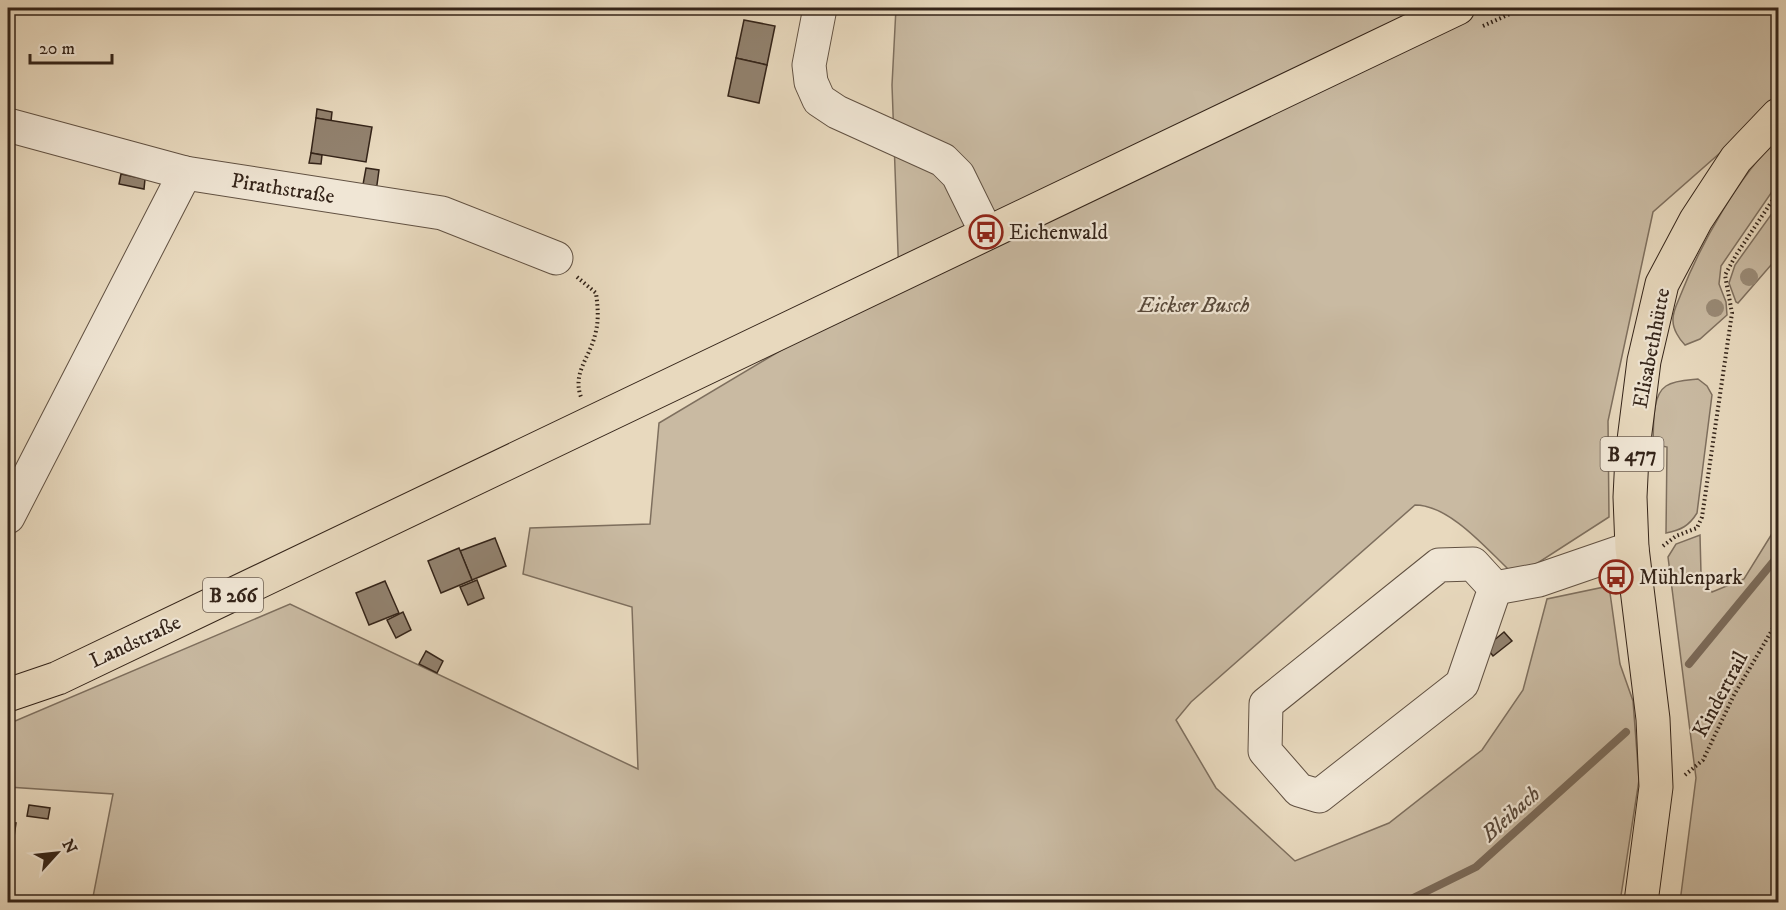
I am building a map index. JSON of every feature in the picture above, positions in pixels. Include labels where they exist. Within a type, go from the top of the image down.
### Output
[{"type":"main road","name":"B 266","points":[[591,423],[1458,8]]},
{"type":"main road","name":"Elisabethhütte","points":[[1641,903],[1656,787],[1649,685],[1645,551],[1630,497],[1632,456],[1644,360],[1662,284],[1696,220],[1736,159],[1779,115]]},
{"type":"main road","name":"Landstraße","points":[[8,695],[58,678],[591,423]]},
{"type":"street","points":[[820,8],[809,65],[811,82],[819,100],[837,112],[944,160],[958,176],[986,232]]},
{"type":"street","name":"Pirathstraße","points":[[8,125],[185,173],[442,213],[556,258]]},
{"type":"street","points":[[8,517],[126,292],[185,173]]},
{"type":"street","points":[[1496,588],[1539,580],[1645,551]]},
{"type":"street","points":[[1473,564],[1496,588],[1462,684],[1319,796],[1299,790],[1265,751],[1266,704],[1439,565],[1473,564]]},
{"type":"path","points":[[1645,551],[1696,528],[1702,517],[1732,313],[1725,275],[1779,192]]},
{"type":"path","points":[[556,258],[596,293],[599,314],[595,337],[580,368],[578,388],[591,423]]},
{"type":"path","name":"Kindertrail","points":[[1683,777],[1702,760],[1734,695],[1779,620]]},
{"type":"green space","name":"Eickser Busch","points":[[896,8],[1778,8],[1778,102],[1653,212],[1608,421],[1609,517],[1533,566],[1508,569],[1453,519],[1428,507],[1415,505],[1191,702],[1176,720],[1216,788],[1295,861],[1389,823],[1482,750],[1523,690],[1547,599],[1609,586],[1620,664],[1633,701],[1639,780],[1620,902],[92,902],[113,794],[8,787],[8,724],[290,604],[638,769],[632,607],[523,574],[530,528],[650,524],[659,423],[899,280],[892,85]]},
{"type":"green space","points":[[1778,138],[1778,183],[1721,266],[1719,284],[1726,302],[1727,315],[1700,339],[1685,345],[1675,331],[1673,318],[1689,274],[1710,232],[1735,191]]},
{"type":"green space","points":[[1778,205],[1778,257],[1738,303],[1729,283],[1735,265]]},
{"type":"green space","points":[[1698,379],[1707,386],[1712,395],[1697,513],[1684,527],[1666,533],[1667,447],[1653,444],[1656,405],[1661,391],[1666,386],[1677,381]]},
{"type":"green space","points":[[1778,524],[1778,902],[1680,902],[1696,778],[1668,557],[1676,544],[1700,535],[1701,573],[1712,592],[1744,579]]},
{"type":"building","points":[[744,20],[775,26],[767,65],[736,58]]},
{"type":"building","points":[[736,58],[767,65],[759,103],[728,96]]},
{"type":"building","points":[[317,109],[332,112],[331,121],[316,118]]},
{"type":"building","points":[[316,118],[372,127],[366,162],[311,153]]},
{"type":"building","points":[[311,153],[322,155],[321,164],[309,163]]},
{"type":"building","points":[[366,168],[379,170],[376,192],[362,190]]},
{"type":"building","points":[[121,174],[145,179],[144,189],[119,184]]},
{"type":"building","points":[[495,538],[506,566],[472,580],[460,551]]},
{"type":"building","points":[[459,548],[472,580],[441,593],[428,561]]},
{"type":"building","points":[[477,580],[484,598],[468,605],[460,587]]},
{"type":"building","points":[[385,581],[399,613],[369,625],[356,593]]},
{"type":"building","points":[[403,612],[411,630],[396,638],[387,620]]},
{"type":"building","points":[[1504,632],[1512,641],[1493,656],[1486,647]]},
{"type":"building","points":[[426,651],[443,661],[437,673],[419,664]]},
{"type":"building","points":[[29,805],[50,808],[48,819],[27,816]]},
{"type":"building","points":[[8,822],[16,823],[8,879]]},
{"type":"waterway","name":"Bleibach","points":[[1689,664],[1778,556]]},
{"type":"waterway","name":"Bleibach","points":[[1405,902],[1476,867],[1626,732]]},
{"type":"place","name":"Eichenwald","points":[[986,232]]},
{"type":"place","name":"Mühlenpark","points":[[1616,577]]}]
